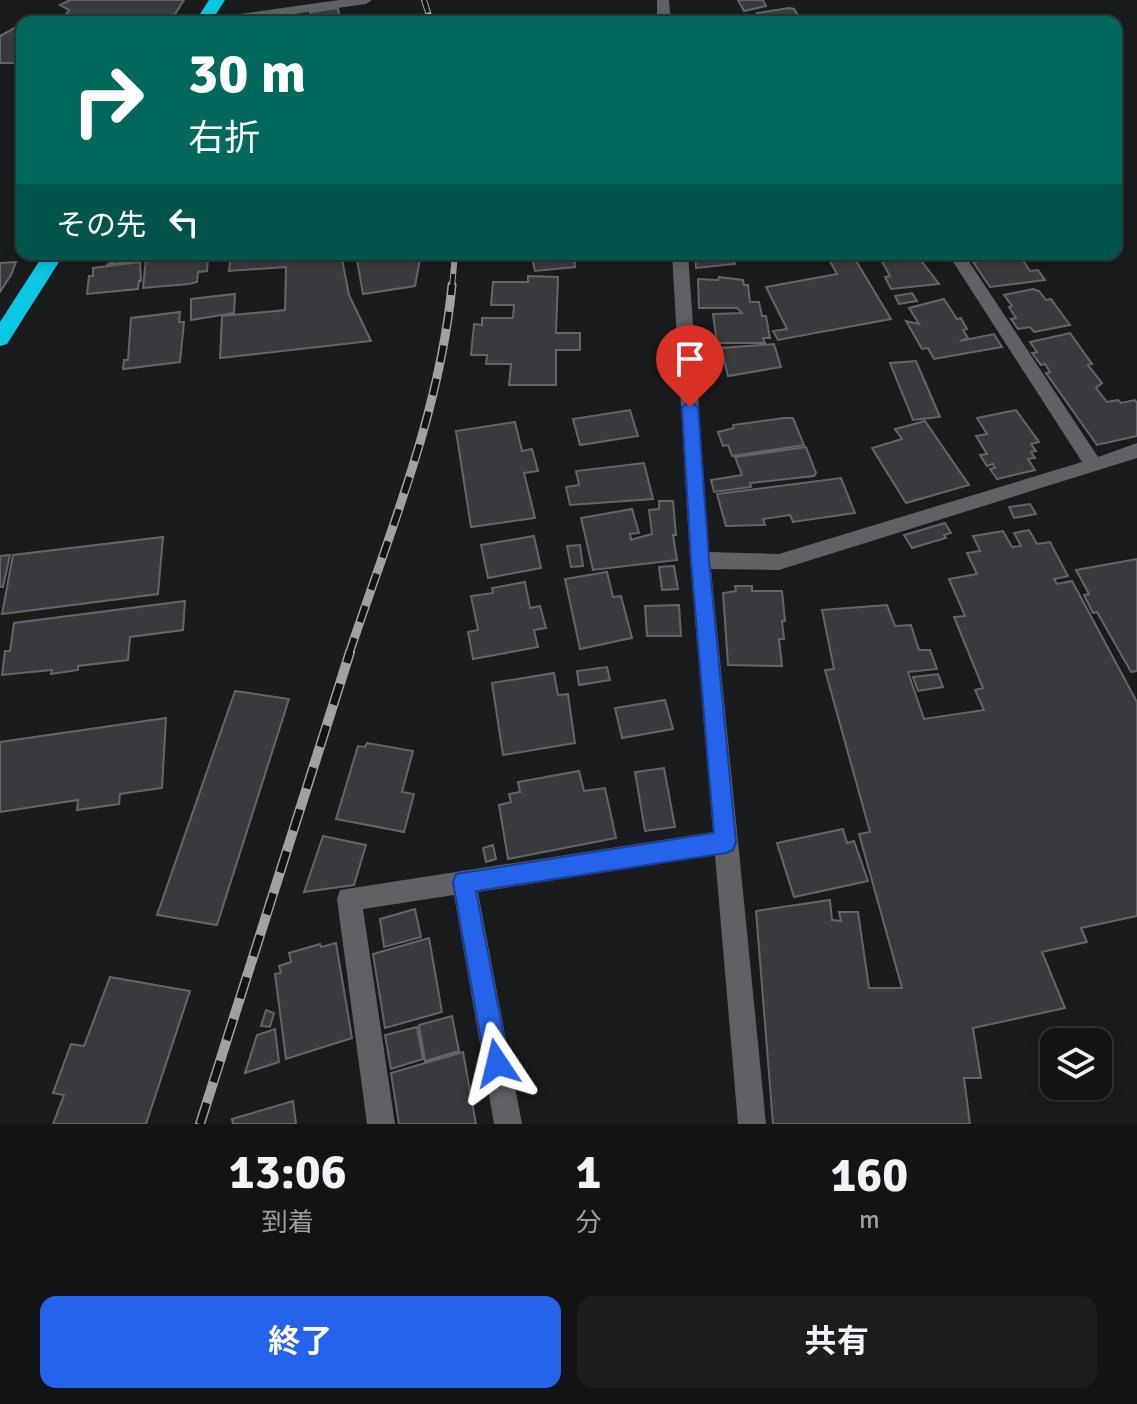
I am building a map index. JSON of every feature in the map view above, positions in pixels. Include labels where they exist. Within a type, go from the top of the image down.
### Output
[{"type":"highway","points":[[0,339],[50,260]]},
{"type":"street","points":[[254,16],[366,0]]},
{"type":"street","points":[[680,260],[700,560],[752,1124]]},
{"type":"street","points":[[960,260],[1094,466]]},
{"type":"street","points":[[700,560],[779,562],[1094,466],[1137,450]]},
{"type":"street","points":[[381,1124],[349,899],[726,842]]},
{"type":"street","points":[[464,882],[508,1124]]},
{"type":"building","points":[[70,0],[184,0],[174,16],[66,15],[69,10],[60,5]]},
{"type":"building","points":[[738,0],[763,0],[766,6],[744,11]]},
{"type":"building","points":[[338,8],[339,16],[310,16],[310,12]]},
{"type":"building","points":[[789,8],[794,9],[798,16],[758,16],[757,13]]},
{"type":"building","points":[[16,27],[16,63],[0,63],[0,36]]},
{"type":"building","points":[[113,260],[131,260],[106,265]]},
{"type":"building","points":[[146,260],[208,260],[207,271],[198,272],[197,282],[143,288]]},
{"type":"building","points":[[230,260],[342,260],[349,295],[371,341],[220,358],[222,316],[285,310],[286,267],[229,271]]},
{"type":"building","points":[[357,260],[420,260],[415,286],[363,294]]},
{"type":"building","points":[[532,260],[574,260],[575,267],[535,271]]},
{"type":"building","points":[[695,260],[733,260],[735,264],[696,268]]},
{"type":"building","points":[[829,260],[856,260],[891,319],[778,340],[773,331],[787,329],[766,287],[837,274]]},
{"type":"building","points":[[881,260],[921,260],[939,284],[891,289],[885,277],[890,276]]},
{"type":"building","points":[[1023,260],[1030,271],[1038,270],[1045,280],[990,287],[973,262]]},
{"type":"building","points":[[16,262],[11,275],[0,292],[0,263]]},
{"type":"building","points":[[140,262],[141,281],[138,289],[87,294],[93,268]]},
{"type":"building","points":[[528,276],[558,277],[556,333],[580,333],[580,350],[556,350],[556,385],[509,385],[511,364],[486,364],[487,355],[471,355],[474,324],[482,325],[482,318],[513,318],[514,305],[491,305],[493,282],[528,282]]},
{"type":"building","points":[[719,277],[743,280],[744,285],[748,285],[750,302],[759,302],[762,316],[766,316],[770,338],[763,338],[765,343],[717,343],[713,314],[742,313],[737,308],[699,308],[698,279],[718,280]]},
{"type":"building","points":[[1033,289],[1046,300],[1051,299],[1070,325],[1034,332],[1030,327],[1018,329],[1011,319],[1016,318],[1009,307],[1012,306],[1004,295]]},
{"type":"building","points":[[912,293],[917,301],[899,304],[895,296]]},
{"type":"building","points":[[235,294],[234,313],[191,320],[191,299]]},
{"type":"building","points":[[944,299],[967,329],[963,330],[968,338],[960,341],[994,334],[1002,347],[934,359],[928,348],[922,349],[906,321],[919,324],[909,308]]},
{"type":"building","points":[[180,312],[179,322],[184,322],[180,362],[123,369],[124,360],[128,360],[131,318]]},
{"type":"building","points":[[1070,333],[1092,364],[1088,365],[1102,383],[1096,388],[1107,402],[1135,400],[1137,403],[1137,436],[1097,445],[1046,373],[1050,372],[1045,364],[1041,365],[1032,353],[1037,352],[1030,342]]},
{"type":"building","points":[[774,344],[781,367],[728,376],[721,348]]},
{"type":"building","points":[[916,361],[940,417],[913,420],[890,363]]},
{"type":"building","points":[[630,410],[638,436],[580,445],[573,419]]},
{"type":"building","points":[[1016,410],[1039,442],[1031,444],[1036,451],[1031,452],[1035,458],[1028,459],[1035,470],[997,479],[990,469],[995,468],[993,464],[987,466],[980,455],[987,454],[976,436],[987,434],[977,418]]},
{"type":"building","points":[[793,418],[804,445],[732,456],[728,445],[723,446],[718,432],[734,428],[733,425]]},
{"type":"building","points":[[925,421],[969,485],[906,503],[872,448],[902,439],[895,429]]},
{"type":"building","points":[[515,422],[522,451],[532,449],[538,471],[524,473],[535,518],[471,527],[456,431]]},
{"type":"building","points":[[806,447],[816,473],[814,476],[750,483],[751,487],[714,492],[711,480],[742,475],[735,457]]},
{"type":"building","points":[[644,463],[653,499],[570,505],[566,487],[579,485],[576,471]]},
{"type":"building","points":[[841,478],[855,513],[793,522],[790,515],[763,519],[765,525],[726,526],[717,494]]},
{"type":"building","points":[[659,501],[673,501],[677,560],[593,570],[581,518],[632,509],[639,533],[630,534],[631,540],[652,534],[649,510],[659,509]]},
{"type":"building","points":[[1030,504],[1036,514],[1014,518],[1009,507]]},
{"type":"building","points":[[945,523],[951,533],[944,535],[946,538],[912,548],[904,535]]},
{"type":"building","points":[[1029,530],[1037,544],[1050,542],[1068,576],[1054,579],[1057,584],[1072,581],[1137,702],[1137,916],[1081,928],[1087,942],[1042,952],[1065,1008],[973,1028],[981,1078],[964,1078],[970,1124],[773,1124],[756,911],[830,900],[832,920],[841,921],[839,912],[858,912],[869,988],[902,988],[859,834],[870,832],[825,670],[834,669],[822,610],[887,605],[895,626],[911,625],[919,650],[930,650],[937,669],[908,672],[924,719],[984,710],[975,690],[983,688],[954,617],[965,616],[949,579],[977,574],[967,553],[980,551],[973,536],[1003,531],[1012,547],[1021,546],[1014,533]]},
{"type":"building","points":[[534,536],[541,568],[488,578],[481,545]]},
{"type":"building","points":[[163,537],[158,594],[2,614],[13,555]]},
{"type":"building","points":[[580,545],[583,566],[571,567],[567,546]]},
{"type":"building","points":[[10,555],[3,587],[0,587],[0,556]]},
{"type":"building","points":[[1137,559],[1137,671],[1131,672],[1097,612],[1093,613],[1084,595],[1089,594],[1076,570]]},
{"type":"building","points":[[674,566],[678,589],[662,590],[659,567]]},
{"type":"building","points":[[607,572],[613,597],[621,596],[632,638],[580,649],[565,579]]},
{"type":"building","points":[[525,582],[530,608],[540,606],[546,628],[534,630],[538,647],[473,659],[468,632],[478,630],[471,596],[493,593],[492,588]]},
{"type":"building","points":[[735,586],[752,586],[752,591],[782,591],[784,639],[779,639],[782,666],[728,665],[723,593],[736,591]]},
{"type":"building","points":[[185,601],[183,630],[130,637],[128,660],[78,666],[78,670],[51,674],[52,670],[2,675],[5,651],[10,651],[14,623]]},
{"type":"building","points":[[679,605],[681,636],[647,636],[645,606]]},
{"type":"building","points":[[607,667],[610,680],[579,685],[577,671]]},
{"type":"building","points":[[554,673],[558,695],[568,694],[575,743],[503,755],[492,683]]},
{"type":"building","points":[[938,674],[943,687],[918,691],[913,677]]},
{"type":"building","points":[[235,691],[289,699],[217,925],[157,915]]},
{"type":"building","points":[[665,700],[673,729],[622,738],[615,708]]},
{"type":"building","points":[[166,718],[162,788],[120,794],[119,804],[77,810],[78,800],[0,812],[0,742]]},
{"type":"building","points":[[367,743],[413,751],[402,792],[414,794],[404,832],[336,819],[358,746],[365,747]]},
{"type":"building","points":[[664,768],[675,827],[645,831],[635,772]]},
{"type":"building","points":[[579,771],[584,791],[605,788],[616,838],[508,859],[499,805],[511,802],[509,794],[520,792],[518,782]]},
{"type":"building","points":[[843,829],[847,843],[854,841],[868,881],[794,897],[777,843]]},
{"type":"building","points":[[323,836],[366,845],[354,885],[304,892]]},
{"type":"building","points":[[493,845],[496,859],[486,862],[483,848]]},
{"type":"building","points":[[415,909],[421,937],[384,947],[380,919]]},
{"type":"building","points":[[429,938],[442,1012],[385,1028],[373,954]]},
{"type":"building","points":[[336,943],[352,1038],[286,1059],[275,974],[281,973],[279,966],[291,962],[289,953]]},
{"type":"building","points":[[110,977],[190,991],[146,1124],[53,1124],[64,1095],[53,1093],[71,1044],[84,1046]]},
{"type":"building","points":[[266,1010],[274,1013],[270,1027],[261,1026]]},
{"type":"building","points":[[452,1016],[459,1051],[425,1061],[419,1025]]},
{"type":"building","points":[[417,1027],[423,1059],[391,1069],[385,1035]]},
{"type":"building","points":[[275,1029],[279,1062],[245,1073],[257,1035]]},
{"type":"building","points":[[463,1052],[476,1124],[399,1124],[391,1073]]},
{"type":"building","points":[[293,1101],[296,1124],[233,1124],[232,1119]]},
{"type":"railway","points":[[424,0],[429,16]]},
{"type":"railway","points":[[452,287],[454,260]]},
{"type":"railway","points":[[349,654],[425,426],[446,332],[452,285]]},
{"type":"railway","points":[[200,1124],[350,652]]},
{"type":"route","points":[[497,1063],[464,882],[726,842],[700,560],[690,407]]}]
